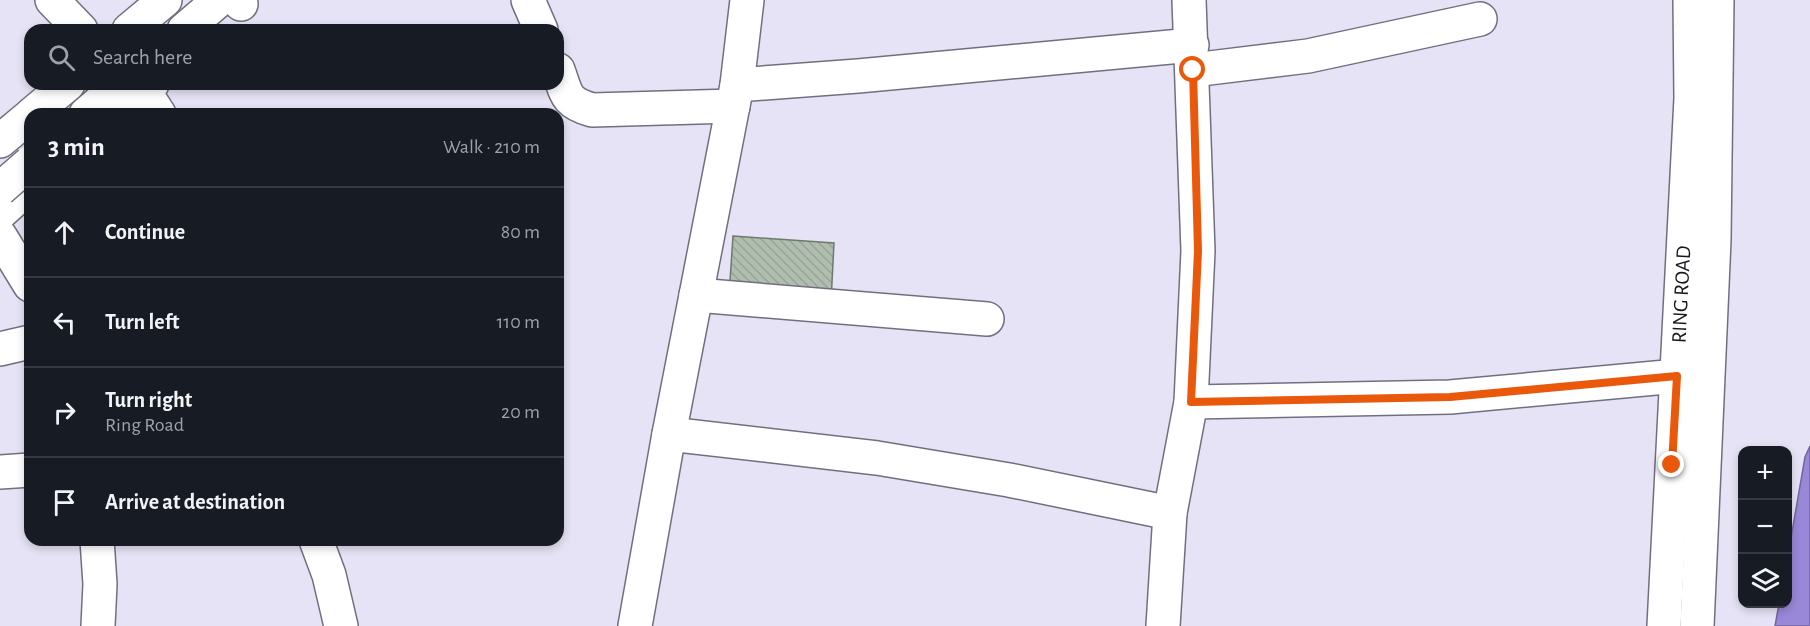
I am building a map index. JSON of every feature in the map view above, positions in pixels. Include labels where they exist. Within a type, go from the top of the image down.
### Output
[{"type":"street","points":[[52,0],[75,24]]},
{"type":"street","points":[[136,24],[165,0]]},
{"type":"street","points":[[528,0],[538,24]]},
{"type":"street","points":[[635,626],[669,434],[735,96],[747,0]]},
{"type":"street","points":[[1163,626],[1170,513],[1191,402],[1198,251],[1189,0]]},
{"type":"street","name":"RING ROAD","points":[[1664,626],[1691,98],[1690,0]]},
{"type":"street","name":"RING ROAD","points":[[1697,626],[1714,240],[1717,0]]},
{"type":"street","points":[[195,24],[236,1]]},
{"type":"street","points":[[217,24],[236,1]]},
{"type":"street","points":[[564,86],[568,97],[575,105],[592,110],[735,96],[858,76],[1192,58],[1308,56],[1480,19]]},
{"type":"street","points":[[39,108],[61,90]]},
{"type":"street","points":[[101,108],[143,91]]},
{"type":"street","points":[[124,108],[143,91]]},
{"type":"street","points":[[24,121],[0,141],[24,167]]},
{"type":"street","points":[[0,189],[24,168]]},
{"type":"street","points":[[0,213],[24,191]]},
{"type":"street","points":[[0,236],[24,275]]},
{"type":"street","points":[[696,295],[987,319]]},
{"type":"street","points":[[0,349],[24,343]]},
{"type":"street","points":[[1191,402],[1450,397],[1677,376]]},
{"type":"street","points":[[669,434],[878,458],[1009,480],[1170,513]]},
{"type":"street","points":[[0,472],[24,470]]},
{"type":"street","points":[[97,546],[100,584],[98,626]]},
{"type":"street","points":[[318,546],[329,575],[341,626]]},
{"type":"shaded area","points":[[1810,446],[1810,626],[1775,626],[1778,608],[1792,608],[1792,532],[1805,457]]},
{"type":"building","points":[[733,236],[834,243],[831,302],[729,296]]},
{"type":"route","points":[[1193,70],[1198,251],[1191,402],[1450,397],[1677,376],[1672,465]]}]
